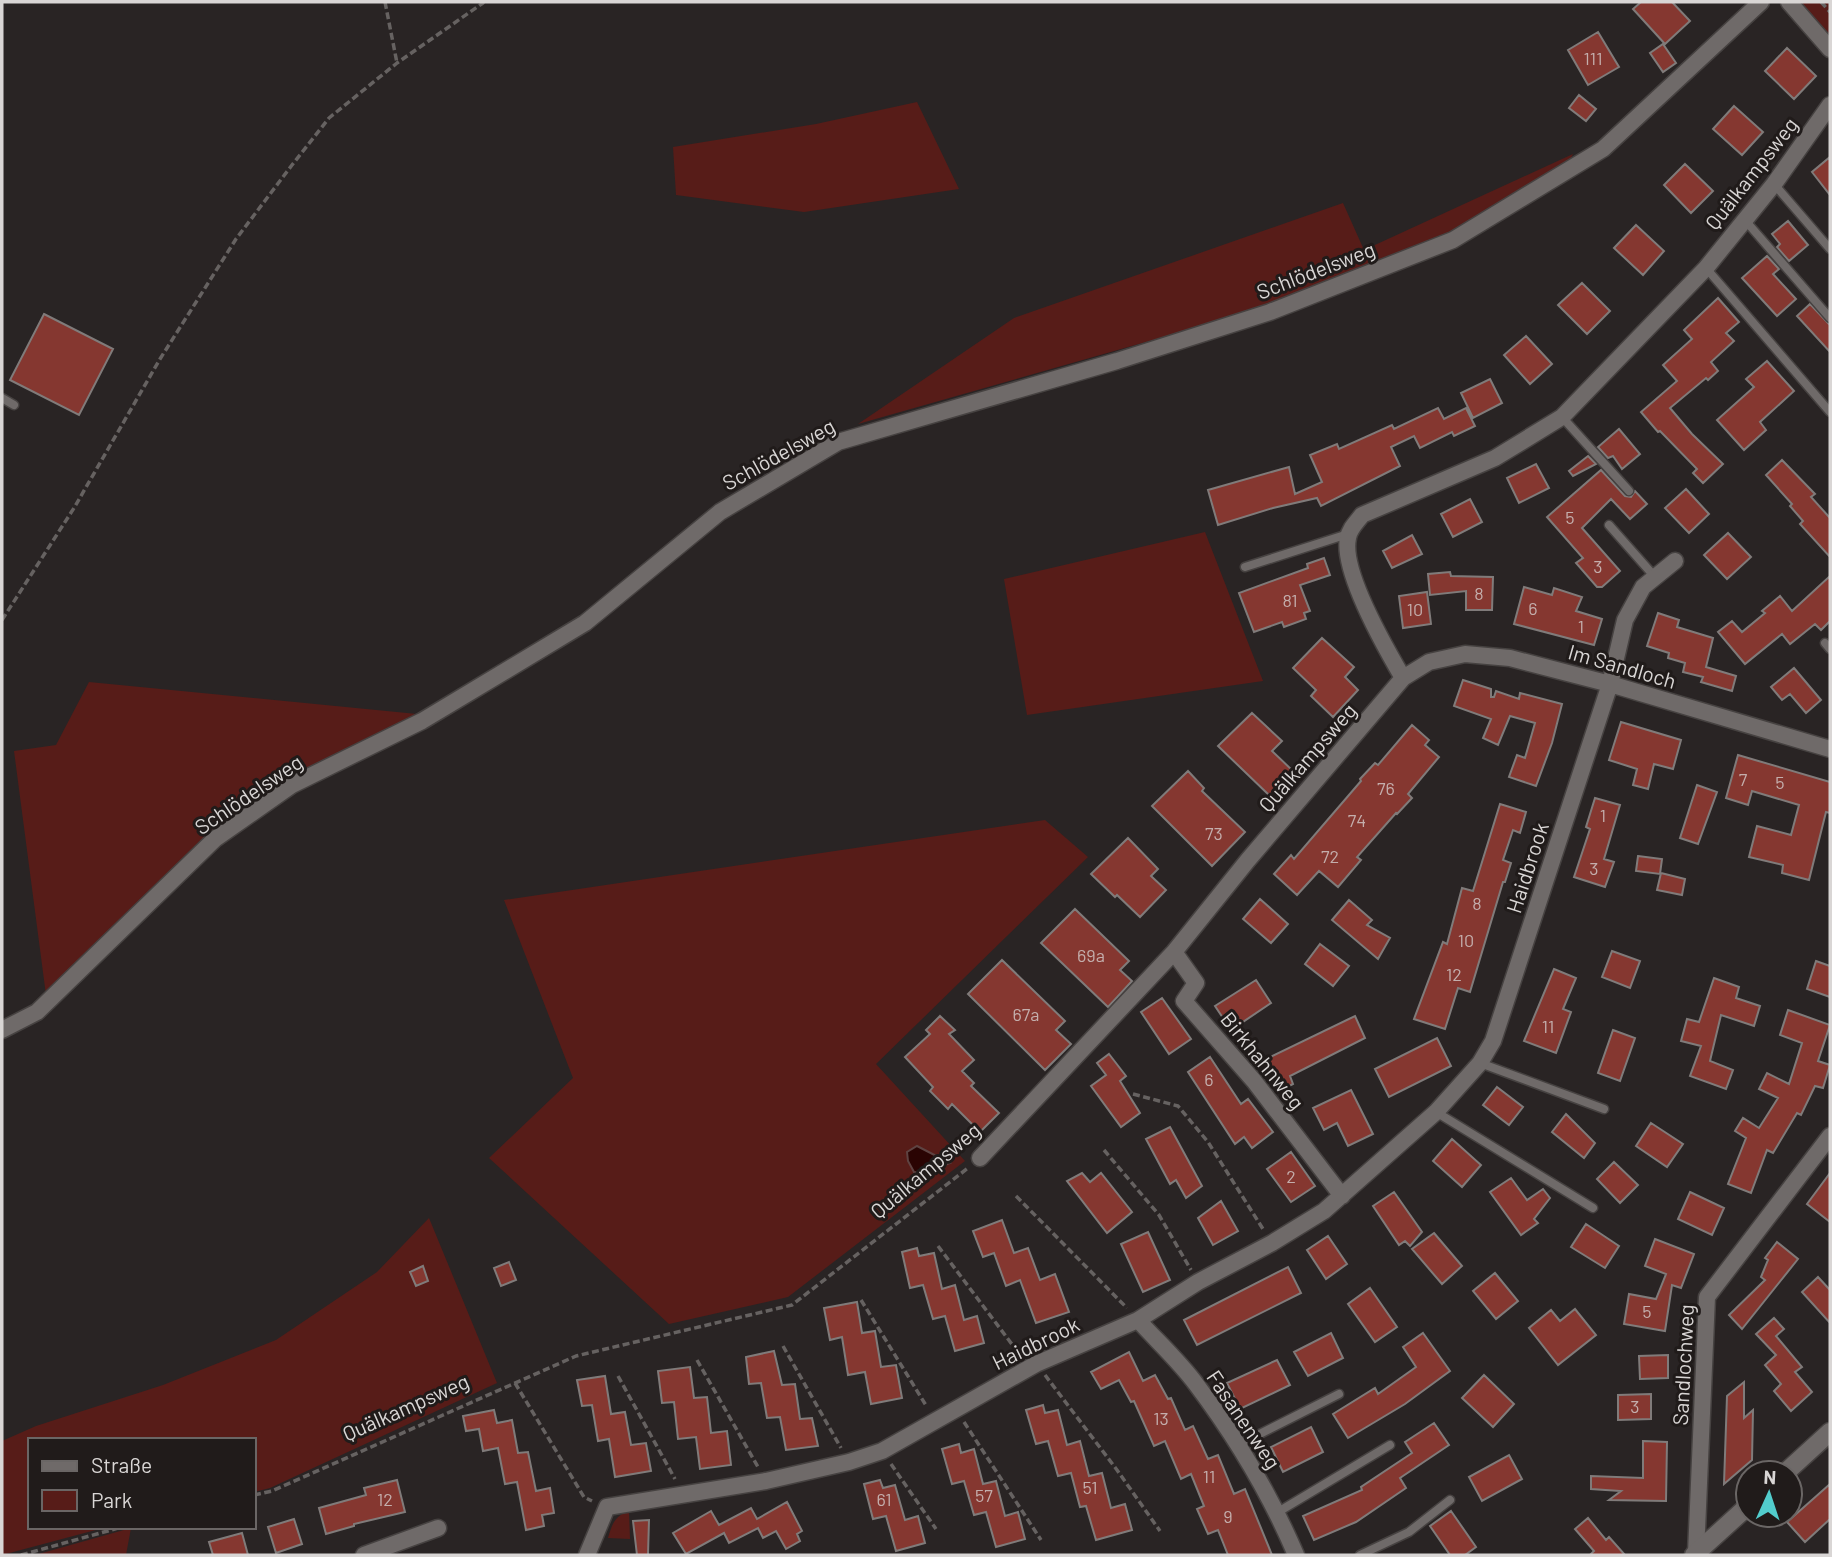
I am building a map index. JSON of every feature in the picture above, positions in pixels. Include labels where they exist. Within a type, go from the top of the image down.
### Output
[{"type":"street","name":"Schlödelsweg","points":[[2,1030],[37,1012],[215,839],[292,785],[422,721],[585,623],[720,512],[838,442],[1117,361],[1270,312],[1452,240],[1603,149],[1761,2]]},
{"type":"street","points":[[1789,2],[1830,49]]},
{"type":"street","name":"Quälkampsweg","points":[[1348,534],[1362,515],[1495,458],[1562,417],[1706,268],[1774,184],[1830,105]]},
{"type":"street","points":[[1348,534],[1346,552],[1374,629],[1404,678]]},
{"type":"street","name":"Haidbrook","points":[[607,1507],[766,1481],[849,1462],[882,1451],[1036,1364],[1138,1320],[1198,1282],[1272,1243],[1325,1210],[1342,1196],[1436,1112],[1480,1063],[1493,1041],[1610,684],[1625,620],[1643,587],[1675,561]]},
{"type":"street","name":"Im Sandloch","points":[[1404,678],[1429,662],[1465,654],[1510,658],[1610,684],[1830,749]]},
{"type":"street","name":"Quälkampsweg","points":[[980,1158],[1174,952],[1248,860],[1404,678]]},
{"type":"street","name":"Birkhahnweg","points":[[1174,952],[1196,983],[1184,1001],[1254,1081],[1342,1196]]},
{"type":"street","name":"Sandlochweg","points":[[1695,1554],[1707,1297],[1830,1136]]},
{"type":"street","name":"Fasanenweg","points":[[1138,1320],[1195,1382],[1238,1445],[1278,1513],[1296,1555]]},
{"type":"street","points":[[1802,1459],[1829,1436]]},
{"type":"street","points":[[587,1555],[607,1507]]},
{"type":"street","points":[[1695,1554],[1734,1519]]},
{"type":"street","points":[[363,1555],[382,1552],[438,1528]]},
{"type":"lane","points":[[1774,184],[1830,249]]},
{"type":"lane","points":[[1744,219],[1830,318]]},
{"type":"lane","points":[[1706,268],[1830,412]]},
{"type":"lane","points":[[2,398],[14,405]]},
{"type":"lane","points":[[1562,417],[1629,491]]},
{"type":"lane","points":[[1609,525],[1655,577]]},
{"type":"lane","name":"Quälkampsweg","points":[[1245,567],[1348,534]]},
{"type":"lane","points":[[1480,1063],[1604,1109]]},
{"type":"lane","points":[[1436,1112],[1593,1208]]},
{"type":"lane","points":[[1238,1445],[1339,1394]]},
{"type":"lane","points":[[1278,1513],[1390,1446]]},
{"type":"lane","points":[[1360,1555],[1409,1532],[1450,1500]]},
{"type":"path","points":[[385,2],[397,63]]},
{"type":"path","points":[[2,620],[74,508],[160,359],[236,239],[330,118],[397,63],[483,2]]},
{"type":"path","points":[[1821,2],[1830,12]]},
{"type":"path","points":[[1133,1094],[1178,1106],[1208,1142],[1272,1243]]},
{"type":"path","points":[[1104,1150],[1159,1215],[1198,1282]]},
{"type":"path","name":"Quälkampsweg","points":[[256,1495],[272,1491],[576,1356],[792,1305],[980,1158]]},
{"type":"path","points":[[1016,1196],[1138,1320]]},
{"type":"path","points":[[937,1246],[1019,1354],[1036,1364],[1160,1531]]},
{"type":"path","points":[[862,1300],[935,1420]]},
{"type":"path","points":[[783,1346],[849,1462]]},
{"type":"path","points":[[698,1360],[766,1481]]},
{"type":"path","points":[[618,1376],[683,1493]]},
{"type":"path","points":[[514,1382],[584,1497],[607,1507]]},
{"type":"path","points":[[956,1409],[1041,1541]]},
{"type":"path","points":[[882,1451],[936,1529]]},
{"type":"path","points":[[21,1555],[115,1529]]},
{"type":"green space","points":[[1799,2],[1830,2],[1830,36]]},
{"type":"green space","points":[[917,102],[959,189],[804,212],[676,195],[673,147],[816,124]]},
{"type":"green space","points":[[1573,154],[1569,162],[1452,232],[1237,316],[858,424],[1014,318],[1343,203],[1364,250]]},
{"type":"green space","points":[[1205,532],[1263,681],[1027,715],[1004,579]]},
{"type":"green space","points":[[89,682],[417,714],[293,779],[46,995],[14,751],[56,745]]},
{"type":"green space","points":[[1045,820],[1088,857],[876,1064],[965,1161],[788,1297],[669,1324],[489,1158],[573,1078],[504,900]]},
{"type":"green space","points":[[429,1218],[497,1383],[270,1488],[256,1492],[256,1438],[28,1438],[28,1529],[100,1529],[2,1555],[2,1441],[36,1426],[163,1385],[276,1340],[377,1272]]},
{"type":"green space","points":[[629,1511],[630,1539],[608,1538],[617,1518]]},
{"type":"green space","points":[[127,1529],[131,1529],[126,1555],[35,1555]]},
{"type":"shaded area","points":[[917,1146],[950,1163],[927,1173],[914,1172],[907,1152]]},
{"type":"building","points":[[1641,2],[1672,2],[1690,21],[1665,44],[1633,9]]},
{"type":"building","points":[[1598,32],[1619,67],[1588,85],[1568,50]]},
{"type":"building","points":[[1663,44],[1676,63],[1663,72],[1650,53]]},
{"type":"building","points":[[1787,48],[1816,76],[1794,99],[1765,71]]},
{"type":"building","points":[[1579,95],[1596,109],[1586,121],[1569,108]]},
{"type":"building","points":[[1734,106],[1763,132],[1742,155],[1713,129]]},
{"type":"building","points":[[1830,157],[1830,195],[1812,172]]},
{"type":"building","points":[[1685,164],[1713,191],[1691,213],[1664,185]]},
{"type":"building","points":[[1788,221],[1808,245],[1789,261],[1777,247],[1780,244],[1772,234]]},
{"type":"building","points":[[1636,225],[1664,251],[1643,275],[1614,248]]},
{"type":"building","points":[[1767,256],[1779,269],[1773,274],[1796,299],[1777,316],[1742,278]]},
{"type":"building","points":[[1582,283],[1610,311],[1587,334],[1558,305]]},
{"type":"building","points":[[1718,298],[1739,322],[1726,333],[1734,341],[1711,362],[1718,371],[1670,408],[1723,464],[1703,483],[1693,473],[1697,469],[1641,412],[1677,381],[1663,365],[1692,339],[1684,330]]},
{"type":"building","points":[[1810,304],[1830,325],[1830,352],[1797,316]]},
{"type":"building","points":[[44,314],[113,349],[79,415],[10,380]]},
{"type":"building","points":[[1526,336],[1552,364],[1530,384],[1504,355]]},
{"type":"building","points":[[1767,361],[1794,391],[1760,422],[1766,430],[1744,450],[1717,420],[1754,387],[1746,379]]},
{"type":"building","points":[[1490,379],[1502,403],[1473,418],[1461,393]]},
{"type":"building","points":[[1438,408],[1444,419],[1466,408],[1475,426],[1454,436],[1452,432],[1420,448],[1414,436],[1391,447],[1400,466],[1321,506],[1317,498],[1218,525],[1208,490],[1289,467],[1295,494],[1322,482],[1310,455],[1337,444],[1339,449],[1392,425],[1394,429]]},
{"type":"building","points":[[1619,429],[1640,454],[1622,469],[1613,456],[1608,458],[1598,447]]},
{"type":"building","points":[[1588,456],[1596,464],[1573,476],[1569,471]]},
{"type":"building","points":[[1782,460],[1815,494],[1811,497],[1830,518],[1830,557],[1800,524],[1803,521],[1790,506],[1792,504],[1766,475]]},
{"type":"building","points":[[1536,464],[1549,488],[1519,503],[1507,478]]},
{"type":"building","points":[[1601,470],[1625,496],[1631,497],[1635,491],[1647,504],[1630,519],[1611,499],[1582,528],[1620,571],[1602,587],[1597,587],[1576,563],[1583,558],[1547,517]]},
{"type":"building","points":[[1686,489],[1709,514],[1689,533],[1665,508]]},
{"type":"building","points":[[1470,499],[1482,522],[1453,537],[1441,514]]},
{"type":"building","points":[[1728,533],[1751,557],[1727,579],[1704,555]]},
{"type":"building","points":[[1412,535],[1422,554],[1392,568],[1383,551]]},
{"type":"building","points":[[1324,558],[1330,575],[1300,585],[1310,611],[1304,613],[1306,619],[1284,627],[1282,622],[1254,632],[1239,593],[1308,568],[1307,564]]},
{"type":"building","points":[[1450,572],[1451,576],[1493,577],[1492,610],[1466,610],[1466,591],[1430,595],[1428,574]]},
{"type":"building","points":[[1830,576],[1830,621],[1821,630],[1815,624],[1790,644],[1782,634],[1745,664],[1718,632],[1732,621],[1742,632],[1780,596],[1792,611]]},
{"type":"building","points":[[1524,587],[1552,595],[1554,588],[1582,597],[1576,611],[1602,619],[1594,645],[1514,624]]},
{"type":"building","points":[[1427,592],[1431,624],[1403,628],[1399,596]]},
{"type":"building","points":[[1658,613],[1679,620],[1677,627],[1713,638],[1706,667],[1736,676],[1732,691],[1701,682],[1703,677],[1683,672],[1685,663],[1668,658],[1669,653],[1647,646]]},
{"type":"building","points":[[1322,638],[1354,667],[1345,677],[1358,690],[1333,717],[1311,696],[1316,690],[1293,668]]},
{"type":"building","points":[[1794,668],[1821,700],[1806,713],[1790,694],[1782,700],[1771,687]]},
{"type":"building","points":[[1463,680],[1491,689],[1491,697],[1494,697],[1496,691],[1519,699],[1520,693],[1562,704],[1552,743],[1536,786],[1509,777],[1517,755],[1525,758],[1535,723],[1510,716],[1498,745],[1483,738],[1491,719],[1454,706]]},
{"type":"building","points":[[1252,713],[1282,741],[1272,751],[1293,771],[1270,796],[1218,746]]},
{"type":"building","points":[[1621,722],[1681,740],[1673,769],[1654,764],[1648,789],[1633,785],[1637,769],[1609,760]]},
{"type":"building","points":[[1412,725],[1429,740],[1425,745],[1439,757],[1408,794],[1412,798],[1357,857],[1361,860],[1338,887],[1319,871],[1297,895],[1274,874],[1291,855],[1294,859],[1360,779],[1375,763],[1378,765]]},
{"type":"building","points":[[1738,755],[1830,782],[1830,813],[1826,812],[1809,880],[1782,873],[1783,865],[1749,857],[1757,826],[1791,835],[1799,805],[1752,791],[1748,805],[1726,798]]},
{"type":"building","points":[[1188,771],[1204,788],[1202,791],[1245,832],[1212,866],[1152,806]]},
{"type":"building","points":[[1697,785],[1717,792],[1698,844],[1680,838]]},
{"type":"building","points":[[1595,798],[1620,805],[1604,859],[1614,862],[1605,887],[1574,877],[1590,829],[1586,827]]},
{"type":"building","points":[[1500,804],[1526,812],[1520,833],[1513,830],[1503,860],[1511,863],[1470,992],[1458,988],[1445,1029],[1414,1019],[1443,942],[1447,944],[1462,888],[1473,891]]},
{"type":"building","points":[[1128,838],[1158,869],[1151,876],[1166,890],[1140,917],[1091,874]]},
{"type":"building","points":[[1638,856],[1662,859],[1660,874],[1636,871]]},
{"type":"building","points":[[1661,873],[1685,879],[1682,895],[1657,890]]},
{"type":"building","points":[[1260,899],[1288,924],[1271,943],[1243,919]]},
{"type":"building","points":[[1349,900],[1372,920],[1367,925],[1390,938],[1378,959],[1332,920]]},
{"type":"building","points":[[1075,909],[1129,961],[1120,970],[1132,981],[1108,1007],[1041,943]]},
{"type":"building","points":[[1320,944],[1349,966],[1333,986],[1305,964]]},
{"type":"building","points":[[1612,951],[1640,961],[1630,988],[1602,977]]},
{"type":"building","points":[[1002,960],[1065,1021],[1056,1030],[1071,1044],[1045,1070],[968,994]]},
{"type":"building","points":[[1816,961],[1830,966],[1830,997],[1807,989]]},
{"type":"building","points":[[1554,969],[1576,978],[1563,1009],[1571,1012],[1556,1053],[1524,1041]]},
{"type":"building","points":[[1714,978],[1739,987],[1736,998],[1760,1006],[1754,1026],[1721,1015],[1710,1061],[1733,1070],[1726,1089],[1690,1076],[1701,1046],[1681,1041],[1687,1019],[1699,1022]]},
{"type":"building","points":[[1256,980],[1271,1003],[1231,1030],[1215,1006]]},
{"type":"building","points":[[1162,998],[1191,1039],[1169,1054],[1141,1012]]},
{"type":"building","points":[[1788,1010],[1830,1025],[1818,1061],[1830,1065],[1823,1088],[1815,1086],[1801,1115],[1797,1113],[1773,1153],[1767,1150],[1751,1193],[1728,1184],[1746,1138],[1735,1131],[1743,1118],[1759,1128],[1778,1098],[1759,1089],[1767,1073],[1789,1084],[1802,1043],[1780,1035]]},
{"type":"building","points":[[940,1016],[955,1030],[949,1034],[974,1060],[962,1071],[974,1083],[971,1086],[999,1113],[980,1132],[952,1104],[948,1109],[930,1091],[933,1087],[905,1057],[930,1034],[926,1030]]},
{"type":"building","points":[[1355,1016],[1365,1038],[1290,1076],[1293,1084],[1280,1091],[1264,1060]]},
{"type":"building","points":[[1613,1030],[1635,1038],[1620,1081],[1598,1073]]},
{"type":"building","points":[[1437,1038],[1451,1066],[1389,1097],[1375,1069]]},
{"type":"building","points":[[1109,1054],[1126,1076],[1120,1081],[1140,1113],[1121,1127],[1091,1086],[1106,1075],[1097,1063]]},
{"type":"building","points":[[1210,1057],[1241,1104],[1248,1099],[1273,1132],[1252,1148],[1244,1137],[1235,1144],[1188,1072]]},
{"type":"building","points":[[1497,1087],[1523,1107],[1509,1125],[1483,1105]]},
{"type":"building","points":[[1351,1090],[1373,1134],[1348,1146],[1337,1123],[1324,1130],[1313,1108]]},
{"type":"building","points":[[1566,1114],[1595,1143],[1584,1158],[1552,1132]]},
{"type":"building","points":[[1651,1123],[1683,1144],[1667,1167],[1636,1146]]},
{"type":"building","points":[[1170,1127],[1202,1186],[1186,1198],[1176,1180],[1170,1184],[1146,1139]]},
{"type":"building","points":[[1452,1139],[1481,1165],[1462,1187],[1433,1161]]},
{"type":"building","points":[[1291,1152],[1315,1186],[1291,1202],[1267,1169]]},
{"type":"building","points":[[1614,1162],[1638,1185],[1620,1203],[1597,1179]]},
{"type":"building","points":[[1082,1173],[1090,1182],[1101,1173],[1132,1212],[1107,1233],[1067,1181]]},
{"type":"building","points":[[1830,1173],[1830,1222],[1807,1204]]},
{"type":"building","points":[[1511,1178],[1527,1200],[1543,1189],[1550,1198],[1534,1219],[1538,1223],[1521,1235],[1490,1192]]},
{"type":"building","points":[[1394,1192],[1422,1232],[1410,1246],[1405,1241],[1399,1245],[1373,1206]]},
{"type":"building","points":[[1690,1192],[1724,1208],[1712,1235],[1678,1219]]},
{"type":"building","points":[[1221,1201],[1238,1231],[1213,1245],[1198,1218]]},
{"type":"building","points":[[1002,1220],[1014,1253],[1028,1248],[1040,1280],[1055,1274],[1069,1312],[1036,1323],[1020,1280],[1006,1286],[994,1253],[983,1257],[973,1231]]},
{"type":"building","points":[[1586,1224],[1619,1246],[1605,1268],[1571,1247]]},
{"type":"building","points":[[1148,1232],[1170,1280],[1143,1292],[1121,1244]]},
{"type":"building","points":[[1434,1233],[1462,1266],[1442,1284],[1412,1249]]},
{"type":"building","points":[[1328,1236],[1347,1264],[1326,1279],[1307,1250]]},
{"type":"building","points":[[1655,1239],[1694,1254],[1681,1288],[1672,1285],[1665,1331],[1624,1324],[1629,1294],[1656,1299],[1666,1274],[1645,1266]]},
{"type":"building","points":[[1777,1242],[1798,1259],[1742,1329],[1729,1315],[1765,1280],[1761,1277],[1768,1260],[1765,1258]]},
{"type":"building","points":[[917,1248],[919,1256],[934,1253],[942,1289],[955,1285],[964,1320],[977,1316],[984,1343],[955,1351],[945,1316],[933,1319],[923,1285],[910,1288],[902,1252]]},
{"type":"building","points":[[509,1262],[516,1280],[501,1286],[494,1268]]},
{"type":"building","points":[[423,1266],[428,1281],[416,1286],[410,1272]]},
{"type":"building","points":[[1288,1267],[1301,1293],[1197,1345],[1184,1320]]},
{"type":"building","points":[[1495,1273],[1518,1301],[1496,1319],[1473,1291]]},
{"type":"building","points":[[1818,1277],[1830,1290],[1830,1323],[1802,1292]]},
{"type":"building","points":[[1370,1288],[1397,1327],[1375,1342],[1348,1304]]},
{"type":"building","points":[[857,1302],[862,1333],[875,1331],[881,1367],[896,1365],[902,1398],[871,1404],[865,1372],[848,1375],[842,1337],[830,1340],[824,1308]]},
{"type":"building","points":[[1575,1309],[1596,1335],[1558,1365],[1529,1328],[1551,1310],[1560,1321]]},
{"type":"building","points":[[1774,1318],[1784,1329],[1776,1336],[1802,1367],[1795,1372],[1812,1392],[1791,1411],[1774,1391],[1781,1384],[1765,1365],[1776,1355],[1756,1334]]},
{"type":"building","points":[[1331,1333],[1343,1358],[1308,1376],[1294,1352]]},
{"type":"building","points":[[1423,1333],[1450,1371],[1405,1404],[1348,1438],[1333,1414],[1375,1388],[1378,1394],[1416,1367],[1403,1347]]},
{"type":"building","points":[[774,1351],[782,1385],[795,1384],[800,1419],[812,1418],[818,1446],[786,1450],[780,1417],[767,1418],[761,1383],[749,1384],[746,1357]]},
{"type":"building","points":[[1129,1352],[1143,1381],[1155,1375],[1168,1399],[1171,1398],[1185,1430],[1193,1426],[1208,1459],[1218,1455],[1234,1494],[1245,1489],[1272,1555],[1228,1555],[1218,1530],[1208,1534],[1197,1509],[1204,1506],[1191,1474],[1181,1479],[1165,1441],[1154,1446],[1134,1401],[1131,1402],[1119,1380],[1101,1389],[1091,1372]]},
{"type":"building","points":[[1668,1355],[1668,1378],[1640,1379],[1639,1356]]},
{"type":"building","points":[[1277,1360],[1290,1385],[1240,1409],[1227,1383]]},
{"type":"building","points":[[690,1367],[694,1398],[707,1397],[711,1433],[727,1431],[731,1465],[700,1469],[696,1437],[678,1439],[674,1402],[662,1403],[658,1371]]},
{"type":"building","points":[[1484,1375],[1514,1404],[1493,1427],[1462,1398]]},
{"type":"building","points":[[605,1376],[611,1414],[625,1412],[631,1445],[646,1443],[651,1471],[615,1477],[609,1439],[598,1441],[592,1405],[582,1406],[577,1380]]},
{"type":"building","points":[[1744,1382],[1744,1418],[1753,1410],[1752,1459],[1734,1459],[1734,1475],[1724,1484],[1727,1396]]},
{"type":"building","points":[[1651,1394],[1651,1419],[1618,1420],[1618,1395]]},
{"type":"building","points":[[1043,1405],[1045,1413],[1058,1410],[1067,1445],[1080,1441],[1089,1476],[1102,1473],[1111,1508],[1125,1504],[1132,1530],[1096,1540],[1086,1506],[1080,1507],[1071,1473],[1058,1476],[1048,1441],[1036,1444],[1026,1410]]},
{"type":"building","points":[[494,1410],[497,1423],[512,1420],[518,1453],[528,1452],[536,1491],[550,1488],[554,1513],[542,1515],[544,1526],[526,1530],[517,1482],[505,1484],[498,1448],[483,1451],[479,1429],[466,1431],[463,1416]]},
{"type":"building","points":[[1434,1423],[1449,1445],[1400,1478],[1406,1488],[1356,1522],[1314,1540],[1303,1516],[1362,1490],[1361,1487],[1412,1453],[1405,1442]]},
{"type":"building","points":[[1311,1427],[1323,1452],[1283,1472],[1271,1447]]},
{"type":"building","points":[[1643,1441],[1667,1442],[1666,1501],[1609,1500],[1621,1491],[1591,1489],[1591,1476],[1643,1478]]},
{"type":"building","points":[[959,1444],[961,1453],[974,1449],[983,1484],[996,1481],[1005,1516],[1018,1512],[1025,1539],[996,1547],[986,1512],[974,1515],[964,1481],[952,1484],[942,1449]]},
{"type":"building","points":[[1509,1455],[1522,1479],[1482,1501],[1469,1477]]},
{"type":"building","points":[[397,1480],[405,1512],[354,1524],[326,1534],[319,1508],[366,1495],[364,1488]]},
{"type":"building","points":[[880,1480],[883,1488],[895,1485],[905,1520],[918,1516],[925,1543],[896,1551],[886,1516],[873,1519],[864,1484]]},
{"type":"building","points":[[1830,1484],[1830,1519],[1805,1542],[1793,1529],[1804,1529],[1804,1507]]},
{"type":"building","points":[[787,1502],[802,1531],[797,1534],[800,1541],[786,1549],[776,1531],[763,1538],[758,1528],[729,1543],[724,1533],[686,1554],[673,1533],[711,1511],[719,1525],[751,1508],[757,1519]]},
{"type":"building","points":[[1451,1511],[1476,1547],[1465,1555],[1450,1555],[1430,1526]]},
{"type":"building","points":[[1588,1518],[1606,1540],[1609,1537],[1625,1555],[1590,1555],[1594,1551],[1575,1529]]},
{"type":"building","points":[[294,1519],[302,1544],[276,1553],[268,1527]]},
{"type":"building","points":[[649,1520],[648,1555],[637,1555],[633,1521]]},
{"type":"building","points":[[242,1533],[248,1555],[213,1555],[209,1542]]}]
